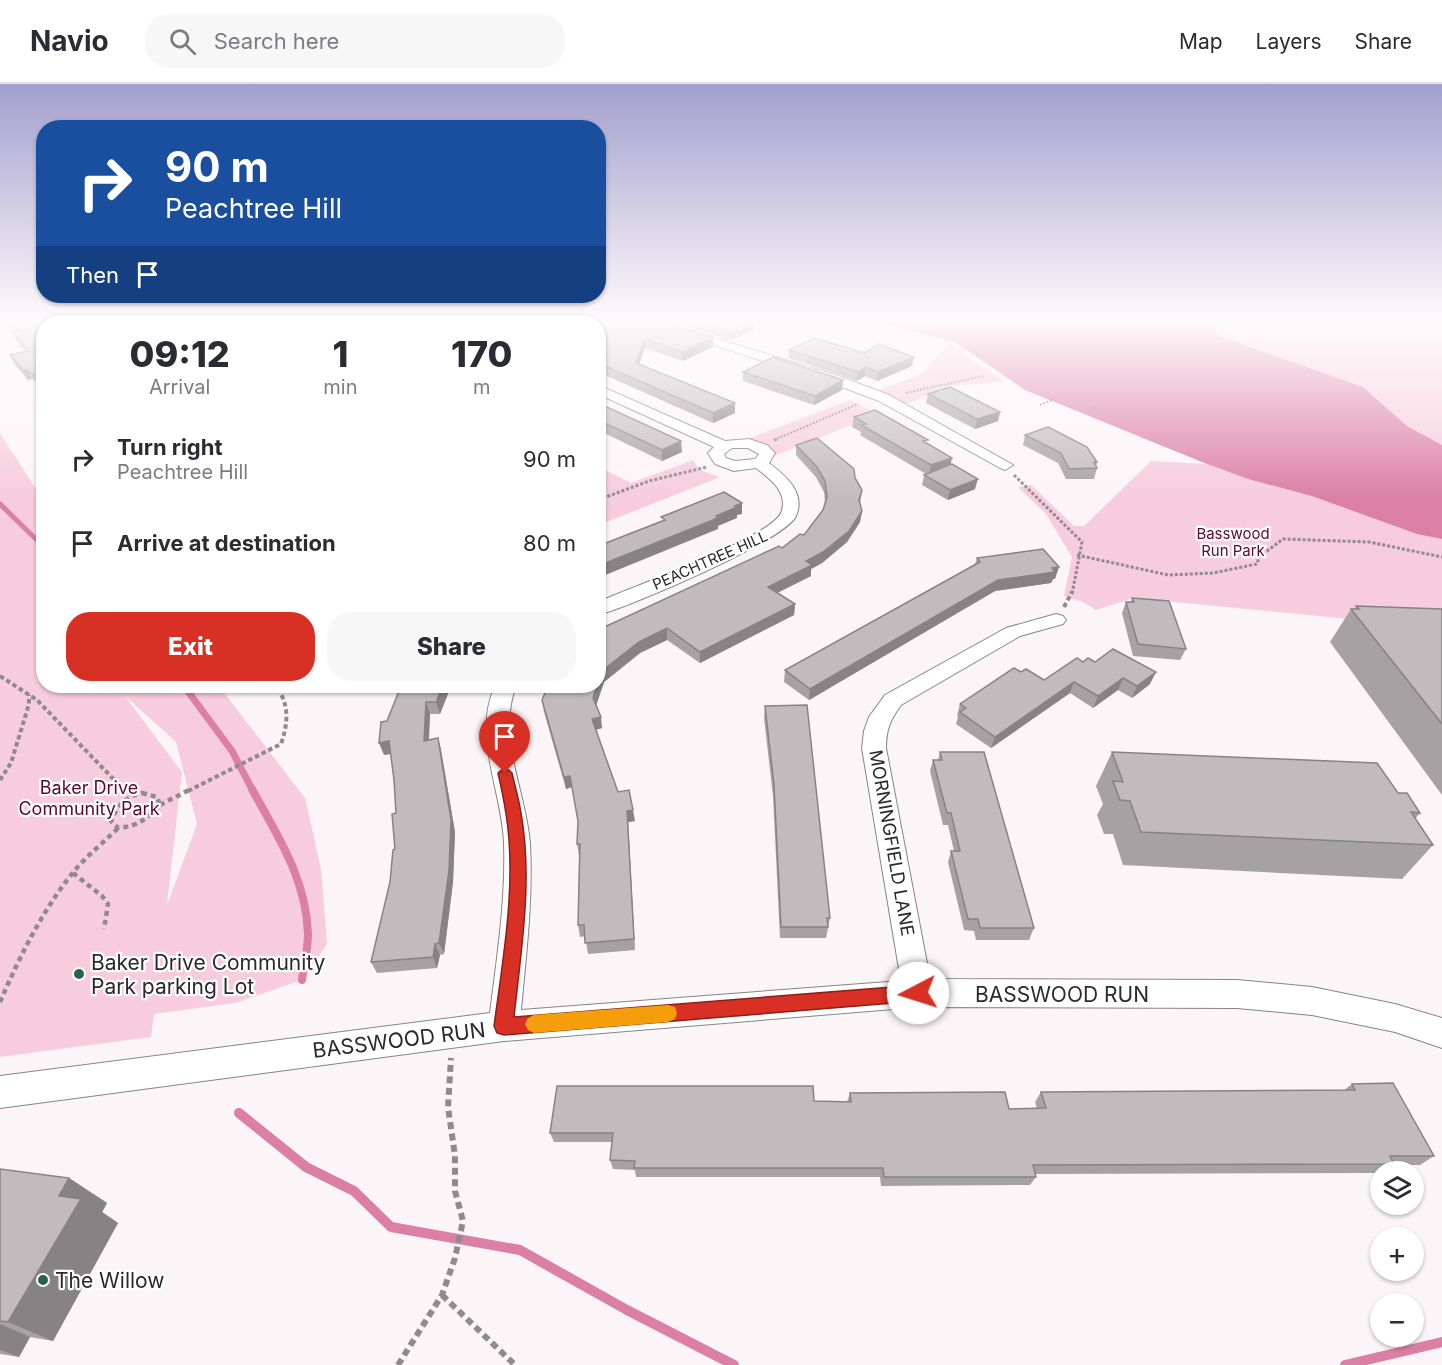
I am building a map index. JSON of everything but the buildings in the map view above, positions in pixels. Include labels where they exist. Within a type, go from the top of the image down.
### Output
[{"type":"street","points":[[835,380],[884,398],[1005,465]]},
{"type":"street","points":[[606,393],[724,446],[746,443],[760,447],[764,449],[767,457],[759,464],[743,467],[724,463],[716,453],[724,446]]},
{"type":"street","name":"PEACHTREE HILL","points":[[606,606],[751,543],[779,527],[788,516],[791,496],[785,483],[759,464]]},
{"type":"street","name":"MORNINGFIELD LANE","points":[[918,993],[874,748],[875,731],[880,717],[893,700],[1013,632],[1056,620]]},
{"type":"street","points":[[501,693],[495,723],[514,815],[517,857],[515,921],[504,1026]]},
{"type":"street","name":"BASSWOOD RUN","points":[[0,1092],[504,1026],[918,993],[1237,994],[1312,1001],[1395,1018],[1442,1033]]},
{"type":"path","points":[[1040,405],[1056,398]]},
{"type":"path","points":[[1089,413],[1096,407]]},
{"type":"path","points":[[606,497],[649,481],[724,463]]},
{"type":"path","points":[[1005,465],[1082,542],[1077,555],[1072,595],[1056,620]]},
{"type":"path","points":[[1077,555],[1168,575],[1222,572],[1257,564],[1259,557],[1271,546],[1283,539],[1293,538],[1351,543],[1369,542],[1442,557]]},
{"type":"path","points":[[0,676],[30,695],[56,718],[130,796]]},
{"type":"path","points":[[0,1002],[18,960],[73,873],[118,828],[145,822],[160,805],[231,767],[281,744],[287,724],[287,702],[281,693]]},
{"type":"path","points":[[0,780],[11,763],[30,695]]},
{"type":"path","points":[[118,828],[111,820],[120,804],[130,796],[142,793],[151,794],[158,797],[160,805]]},
{"type":"path","points":[[73,873],[102,896],[108,904],[104,929]]},
{"type":"path","points":[[398,1365],[442,1295],[455,1258],[463,1221],[455,1191],[455,1156],[448,1107],[451,1033]]},
{"type":"path","points":[[442,1295],[515,1365]]},
{"type":"green space","points":[[906,380],[1004,381],[950,386],[901,406],[873,392]]},
{"type":"green space","points":[[1342,380],[1442,380],[1442,445],[1407,426],[1363,387]]},
{"type":"green space","points":[[850,400],[878,414],[774,456],[770,450],[745,440]]},
{"type":"green space","name":"Baker Drive Community Park","points":[[0,433],[36,489],[36,693],[224,693],[305,798],[321,869],[327,944],[302,980],[235,1003],[154,1014],[151,1037],[0,1057]],"holes":[[[124,695],[176,742],[197,824],[167,905],[182,772]]]},
{"type":"green space","points":[[693,460],[700,470],[720,477],[606,522],[606,470],[631,483]]},
{"type":"green space","name":"Basswood Run Park","points":[[1151,461],[1207,464],[1248,479],[1311,495],[1415,533],[1442,539],[1442,628],[1134,598],[1096,610],[1083,602],[1064,596],[1072,557],[1046,514],[1018,487],[1031,485],[1074,526],[1084,526]]},
{"type":"shaded area","points":[[1010,380],[1343,380],[1363,387],[1407,426],[1442,445],[1442,539],[1417,534],[1312,496],[1248,479],[1025,390]]},
{"type":"waterway","points":[[0,504],[36,539]]},
{"type":"waterway","points":[[189,693],[232,751],[253,791]]},
{"type":"waterway","points":[[252,789],[281,841],[302,894],[308,934],[302,980]]},
{"type":"waterway","points":[[239,1113],[306,1167],[354,1191],[391,1227],[520,1250],[627,1310],[734,1365]]},
{"type":"waterway","points":[[1345,1365],[1442,1342]]},
{"type":"slow traffic","points":[[534,1024],[668,1013]]},
{"type":"place","name":"Baker Drive Community Park parking Lot","points":[[79,974]]},
{"type":"place","name":"The Willow","points":[[43,1280]]},
{"type":"route","points":[[505,773],[514,815],[517,857],[515,921],[504,1026],[918,993]]}]
